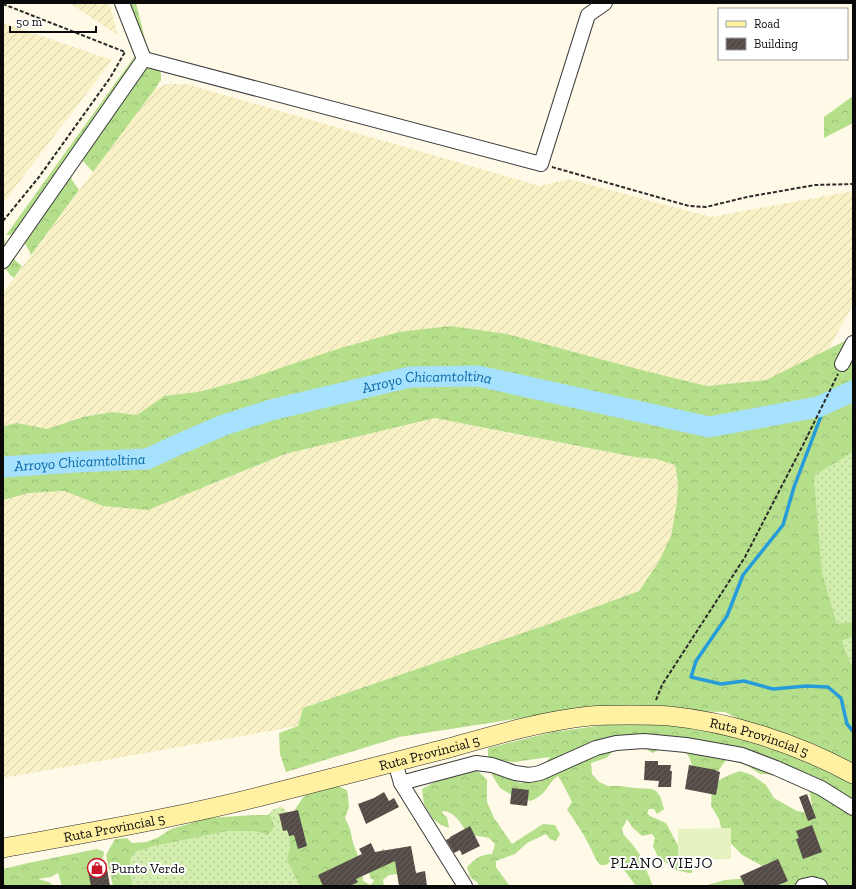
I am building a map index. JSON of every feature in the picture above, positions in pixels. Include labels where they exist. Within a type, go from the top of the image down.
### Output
[{"type":"main road","name":"Ruta Provincial 5","points":[[3,848],[195,812],[532,726],[591,716],[650,715],[699,720],[736,728],[803,750],[836,764],[853,774]]},
{"type":"street","points":[[122,3],[144,60]]},
{"type":"street","points":[[144,60],[541,164],[588,15],[605,3]]},
{"type":"street","points":[[3,261],[144,60]]},
{"type":"street","points":[[842,364],[853,343]]},
{"type":"street","points":[[401,783],[476,763],[492,765],[529,775],[540,773],[596,748],[644,741],[686,745],[742,755],[821,788],[853,808]]},
{"type":"street","points":[[395,762],[401,783],[465,886]]},
{"type":"street","points":[[803,886],[812,884],[820,886]]},
{"type":"path","points":[[3,4],[144,60]]},
{"type":"path","points":[[3,221],[39,177],[110,78],[125,52]]},
{"type":"path","points":[[541,164],[689,206],[706,207],[746,197],[815,185],[853,184]]},
{"type":"path","points":[[650,715],[662,685],[745,557],[803,445],[842,364]]},
{"type":"shaded area","points":[[69,3],[109,3],[118,35]]},
{"type":"shaded area","points":[[3,23],[112,60],[3,203]]},
{"type":"shaded area","points":[[167,84],[186,84],[540,186],[569,179],[711,217],[853,191],[853,305],[829,348],[799,369],[766,380],[707,386],[507,334],[295,363],[251,378],[198,392],[164,396],[137,415],[112,412],[83,417],[47,429],[11,424],[3,427],[3,293],[155,89]]},
{"type":"shaded area","points":[[435,418],[635,457],[656,459],[675,465],[678,483],[677,502],[671,536],[658,563],[639,591],[546,625],[303,708],[298,726],[3,778],[3,500],[29,493],[64,491],[103,506],[148,510],[285,454]]},
{"type":"green space","points":[[126,3],[136,3],[149,55],[161,73],[161,80],[93,172],[81,159],[70,173],[72,180],[79,190],[31,255],[22,240],[16,236],[6,235],[137,53]]},
{"type":"green space","points":[[853,96],[853,123],[824,138],[824,117]]},
{"type":"green space","points":[[4,238],[11,254],[22,266],[14,278],[6,269],[3,270]]},
{"type":"green space","points":[[450,326],[507,334],[707,386],[766,380],[853,337],[853,452],[814,476],[822,572],[837,624],[853,622],[853,637],[842,640],[846,654],[853,667],[853,886],[704,886],[725,880],[751,878],[770,870],[742,855],[723,835],[719,819],[711,806],[712,784],[740,771],[752,775],[766,785],[774,798],[797,811],[807,813],[812,806],[810,794],[801,776],[760,774],[748,766],[736,762],[729,757],[714,777],[693,768],[689,757],[679,742],[671,741],[653,753],[646,749],[640,738],[611,751],[611,754],[606,758],[591,763],[592,774],[599,782],[608,786],[652,789],[656,791],[660,796],[664,809],[657,814],[654,809],[649,809],[647,814],[666,823],[683,855],[692,868],[692,873],[676,870],[658,857],[653,846],[655,838],[652,834],[642,836],[632,827],[627,819],[622,828],[623,834],[640,855],[653,886],[636,886],[625,871],[611,861],[606,865],[600,865],[598,863],[576,822],[567,810],[572,802],[558,776],[542,794],[531,801],[515,797],[500,788],[492,775],[495,769],[520,783],[537,779],[550,757],[514,762],[488,760],[488,748],[553,732],[627,722],[662,724],[740,734],[835,769],[725,712],[578,709],[399,737],[286,772],[280,754],[279,733],[298,726],[303,708],[546,625],[639,591],[658,563],[671,536],[677,502],[678,483],[675,465],[656,459],[635,457],[435,418],[285,454],[148,510],[103,506],[64,491],[29,493],[3,500],[3,427],[17,423],[47,429],[83,417],[112,412],[137,415],[164,396],[198,392],[251,378],[341,348],[399,332]]},
{"type":"green space","points":[[853,452],[853,667],[846,654],[822,572],[814,476]]},
{"type":"green space","points":[[476,769],[487,780],[487,802],[494,818],[512,844],[543,824],[555,825],[560,834],[556,841],[550,839],[546,834],[527,843],[515,854],[496,861],[496,867],[509,886],[478,886],[478,883],[470,877],[467,867],[478,858],[484,855],[492,854],[495,844],[489,838],[468,834],[451,813],[442,811],[447,817],[449,828],[441,825],[433,819],[424,804],[422,789],[446,776]]},
{"type":"green space","points":[[335,785],[347,790],[349,807],[345,818],[362,866],[363,881],[371,885],[374,880],[370,878],[368,864],[383,849],[394,856],[399,874],[389,875],[383,880],[384,886],[300,886],[287,860],[290,847],[288,820],[304,796]]},
{"type":"green space","points":[[280,807],[284,808],[288,814],[305,886],[121,886],[124,864],[134,852],[169,839],[266,823],[270,813]]},
{"type":"green space","points":[[270,815],[274,825],[272,831],[268,834],[253,831],[227,831],[153,846],[135,852],[130,859],[132,886],[113,886],[106,855],[115,839],[127,838],[132,843],[146,842],[157,838],[171,829],[209,818]]},
{"type":"green space","points":[[731,828],[731,859],[678,860],[678,829]]},
{"type":"green space","points":[[97,849],[104,852],[104,855],[94,869],[91,886],[62,886],[58,873],[51,877],[38,879],[49,882],[54,886],[3,886],[3,869]]},
{"type":"building","points":[[645,761],[658,761],[658,765],[671,765],[671,787],[658,787],[659,781],[644,780]]},
{"type":"building","points":[[689,765],[720,772],[716,795],[685,789]]},
{"type":"building","points":[[512,788],[529,790],[527,806],[510,804]]},
{"type":"building","points":[[384,792],[389,801],[394,798],[399,807],[366,824],[358,804],[374,798]]},
{"type":"building","points":[[807,794],[816,818],[808,821],[799,797]]},
{"type":"building","points":[[298,810],[307,846],[298,849],[294,835],[289,836],[287,830],[283,831],[279,814]]},
{"type":"building","points":[[812,825],[822,852],[803,859],[796,839],[799,838],[796,831]]},
{"type":"building","points":[[470,826],[480,846],[462,855],[460,850],[454,853],[446,840]]},
{"type":"building","points":[[371,843],[375,852],[411,846],[416,873],[425,871],[427,886],[399,886],[395,861],[356,879],[358,882],[350,886],[323,886],[318,875],[362,854],[359,849]]},
{"type":"building","points":[[778,859],[788,881],[776,886],[745,886],[740,876]]},
{"type":"building","points":[[106,863],[110,886],[91,886],[87,866]]},
{"type":"waterway","name":"Arroyo Chicamtoltina","points":[[3,467],[147,459],[224,425],[271,410],[410,377],[478,376],[709,427],[818,407],[853,391]]},
{"type":"waterway","points":[[826,403],[794,487],[783,525],[743,575],[727,616],[696,661],[691,677],[721,684],[744,681],[773,689],[806,686],[828,687],[841,698],[847,724],[853,731]]},
{"type":"place","name":"Punto Verde","points":[[97,868]]},
{"type":"district","name":"PLANO VIEJO","points":[[662,863]]}]
